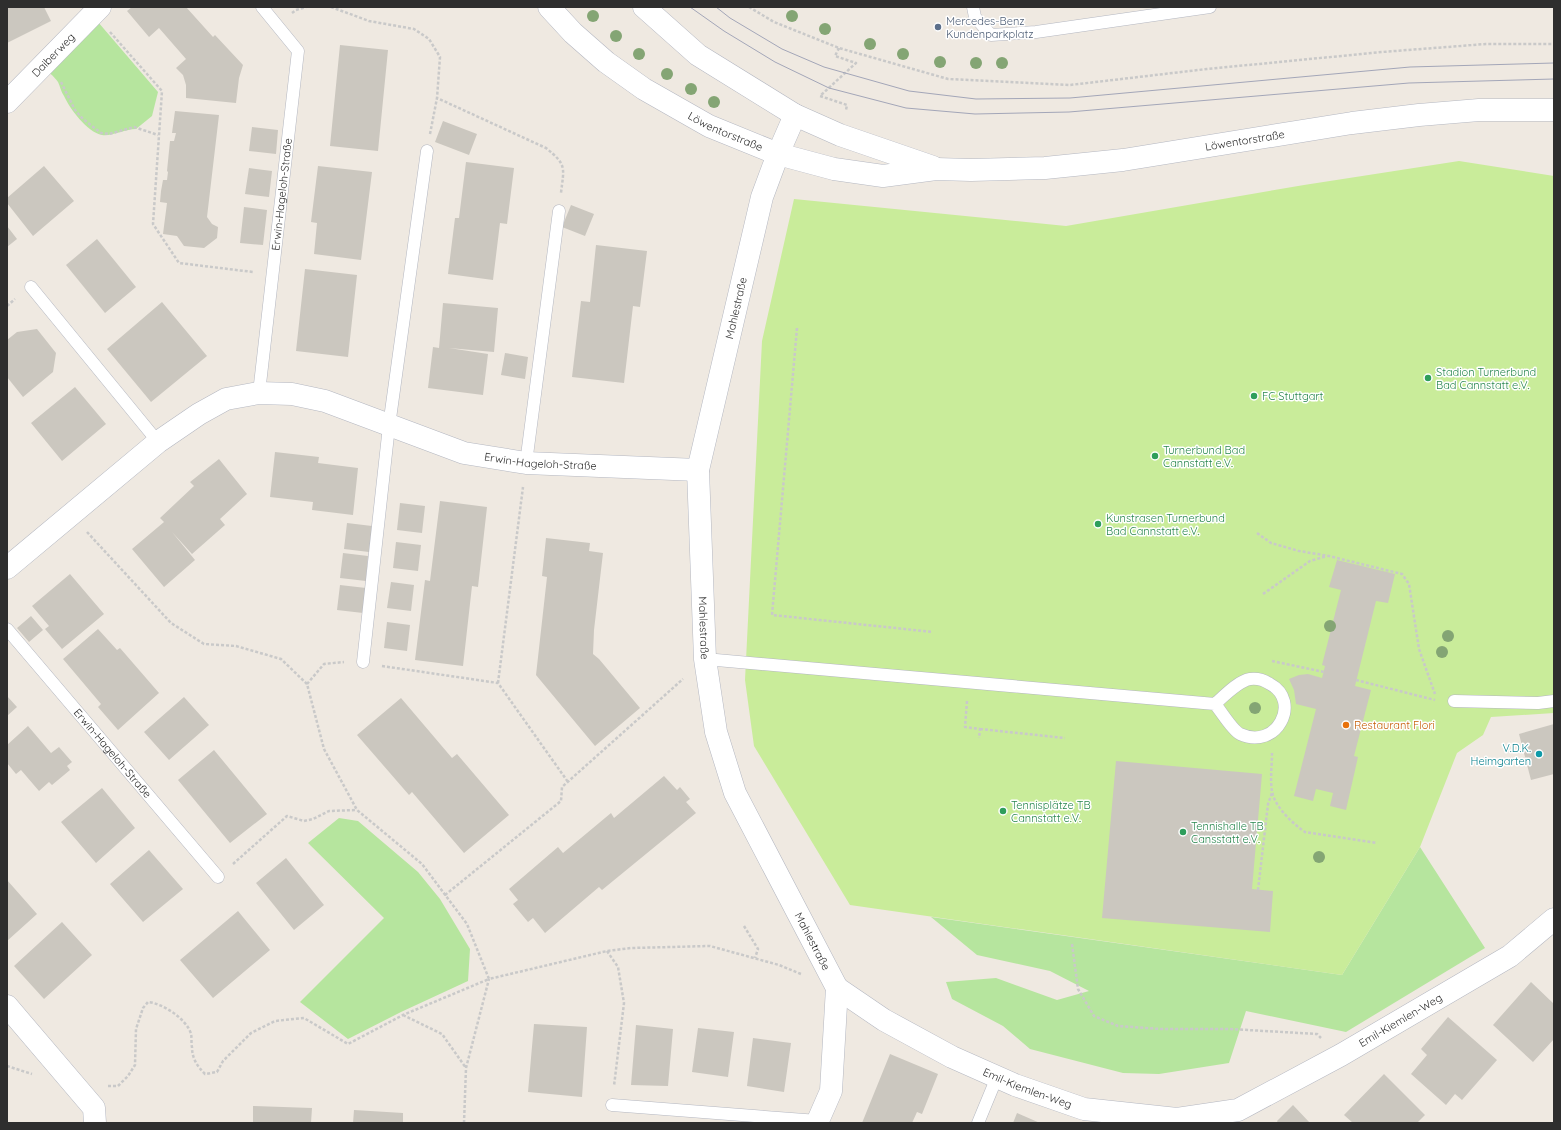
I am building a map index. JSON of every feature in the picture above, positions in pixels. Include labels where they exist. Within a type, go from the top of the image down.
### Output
[{"type":"street","name":"Löwentorstraße","points":[[549,7],[579,38],[606,62],[644,89],[709,126],[778,154],[834,170],[883,176],[936,168],[971,170],[1046,168],[1123,160],[1352,123],[1420,115],[1479,110],[1554,110]]},
{"type":"street","name":"Löwentorstraße","points":[[644,7],[698,55],[795,115],[840,135],[936,168]]},
{"type":"street","name":"Daiberweg","points":[[7,102],[97,10]]},
{"type":"street","name":"Mahlestraße","points":[[795,115],[778,154],[762,197],[698,470],[706,659],[716,732],[735,793],[837,988]]},
{"type":"street","name":"Erwin-Hageloh-Straße","points":[[7,568],[158,442],[199,414],[226,399],[259,393],[292,394],[325,401],[389,426],[464,452],[526,463],[698,470]]},
{"type":"street","name":"Emil-Kiemlen-Weg","points":[[837,988],[884,1020],[952,1057],[997,1077],[1084,1109],[1177,1119],[1238,1116],[1510,956],[1554,919]]},
{"type":"street","points":[[818,1122],[831,1091],[837,988]]},
{"type":"street","points":[[7,1006],[94,1108],[95,1123]]},
{"type":"lane","name":"Erwin-Hageloh-Straße","points":[[259,393],[274,275],[298,51],[262,7]]},
{"type":"lane","points":[[973,7],[974,17],[991,35],[1036,32],[1210,7]]},
{"type":"lane","points":[[363,662],[389,426],[427,151]]},
{"type":"lane","points":[[526,463],[559,211]]},
{"type":"lane","points":[[32,287],[158,442]]},
{"type":"lane","name":"Erwin-Hageloh-Straße","points":[[7,629],[218,876]]},
{"type":"lane","points":[[706,659],[1215,704],[1239,734],[1256,738],[1272,733],[1281,723],[1285,710],[1283,697],[1275,686],[1263,679],[1249,679],[1233,688],[1215,704]]},
{"type":"lane","points":[[1454,701],[1538,703],[1554,701]]},
{"type":"lane","points":[[978,1123],[997,1077]]},
{"type":"lane","points":[[612,1106],[818,1122]]},
{"type":"path","points":[[331,7],[368,21],[414,28],[429,38],[440,56],[437,98],[427,151]]},
{"type":"path","points":[[749,7],[774,22],[839,48],[948,78],[1070,85],[1207,69],[1382,52],[1486,44],[1554,44]]},
{"type":"path","points":[[97,10],[162,91],[153,224],[179,263],[274,275]]},
{"type":"path","points":[[839,48],[836,56],[856,63],[820,96],[847,105],[840,135]]},
{"type":"path","points":[[44,64],[63,84],[75,110],[93,128],[101,133],[109,134],[134,127],[158,134]]},
{"type":"path","points":[[437,98],[546,148],[559,158],[564,168],[559,211]]},
{"type":"path","points":[[797,328],[772,615],[933,632]]},
{"type":"path","points":[[526,463],[498,683],[568,782]]},
{"type":"path","points":[[72,515],[171,623],[204,644],[236,646],[281,659],[307,684],[324,748],[357,810],[422,864],[467,924],[489,978],[466,1068],[464,1123]]},
{"type":"path","points":[[1257,533],[1272,543],[1300,551],[1329,556],[1402,574],[1409,584],[1419,649],[1438,701],[1356,680]]},
{"type":"path","points":[[1263,594],[1310,561],[1329,556]]},
{"type":"path","points":[[445,895],[561,801],[562,787],[706,659]]},
{"type":"path","points":[[1265,660],[1324,672]]},
{"type":"path","points":[[307,684],[324,664],[340,662],[363,662],[498,683]]},
{"type":"path","points":[[966,714],[965,727],[1065,738]]},
{"type":"path","points":[[979,738],[980,729]]},
{"type":"path","points":[[1258,890],[1268,804],[1272,792],[1272,733]]},
{"type":"path","points":[[1272,792],[1287,817],[1297,827],[1305,832],[1377,843]]},
{"type":"path","points":[[218,876],[287,816],[304,821],[313,819],[329,811],[357,810]]},
{"type":"path","points":[[744,926],[758,949],[755,958]]},
{"type":"path","points":[[1072,944],[1078,989],[1094,1016],[1118,1026],[1160,1029],[1230,1029],[1317,1034],[1341,1055]]},
{"type":"path","points":[[75,1084],[118,1086],[128,1076],[135,1065],[136,1029],[143,1008],[148,1002],[154,1002],[167,1008],[179,1017],[191,1034],[192,1052],[197,1066],[205,1074],[217,1072],[223,1061],[251,1034],[275,1021],[304,1018],[348,1044],[403,1015],[489,978],[607,951],[631,948],[710,946],[779,965],[837,988]]},
{"type":"path","points":[[607,951],[618,967],[624,1003],[612,1106]]},
{"type":"path","points":[[403,1015],[442,1034],[466,1068]]},
{"type":"path","points":[[7,1066],[33,1074]]},
{"type":"green space","points":[[92,15],[158,92],[152,116],[136,129],[105,135],[96,133],[85,125],[70,107],[59,84],[42,66]]},
{"type":"green space","name":"Turnerbund Bad Cannstatt e.V.","points":[[1459,161],[1554,176],[1554,713],[1491,717],[1483,735],[1457,753],[1420,847],[1342,975],[850,905],[754,746],[745,680],[762,341],[794,199],[1066,226],[1304,185]]},
{"type":"green space","points":[[339,818],[358,821],[418,872],[440,899],[470,949],[468,981],[401,1012],[348,1039],[300,1002],[384,918],[308,843]]},
{"type":"green space","points":[[1420,847],[1485,948],[1346,1032],[1246,1011],[1229,1063],[1159,1074],[1123,1073],[1030,1049],[1003,1026],[952,999],[946,982],[996,978],[1057,1000],[1089,991],[1050,971],[977,955],[931,917],[1342,975]]},
{"type":"building","points":[[7,7],[44,7],[51,21],[7,43]]},
{"type":"building","points":[[132,7],[186,7],[213,37],[215,35],[243,65],[239,78],[236,103],[186,98],[186,85],[183,75],[176,68],[186,59],[159,28],[149,37],[127,11]]},
{"type":"building","points":[[340,45],[388,50],[378,151],[330,146]]},
{"type":"building","points":[[175,111],[219,115],[207,217],[212,224],[218,227],[217,238],[204,248],[184,246],[177,236],[163,234],[167,203],[160,202],[161,191],[163,180],[167,180],[170,141],[174,141],[176,133],[172,133]]},
{"type":"building","points":[[443,121],[477,134],[469,155],[435,142]]},
{"type":"building","points":[[252,127],[278,130],[276,154],[249,151]]},
{"type":"building","points":[[466,162],[514,168],[507,224],[500,223],[493,280],[448,274],[455,218],[459,218]]},
{"type":"building","points":[[44,166],[74,201],[33,236],[7,203],[7,198]]},
{"type":"building","points":[[318,166],[372,172],[361,260],[314,254],[317,223],[311,222]]},
{"type":"building","points":[[249,168],[272,171],[269,197],[245,194]]},
{"type":"building","points":[[571,205],[594,214],[585,236],[562,227]]},
{"type":"building","points":[[244,207],[267,210],[263,245],[240,243]]},
{"type":"building","points":[[7,226],[17,239],[7,247]]},
{"type":"building","points":[[97,239],[136,287],[105,313],[66,265]]},
{"type":"building","points":[[596,245],[647,251],[640,307],[633,306],[624,383],[572,377],[581,301],[590,302]]},
{"type":"building","points":[[305,269],[357,275],[348,357],[296,351]]},
{"type":"building","points":[[162,302],[207,356],[151,402],[107,349]]},
{"type":"building","points":[[443,303],[498,308],[494,352],[449,348],[488,354],[483,395],[428,388],[433,347],[439,348]]},
{"type":"building","points":[[37,329],[56,353],[53,372],[23,397],[7,377],[7,340],[17,332]]},
{"type":"building","points":[[505,353],[528,357],[525,379],[501,375]]},
{"type":"building","points":[[75,387],[106,424],[62,461],[31,423]]},
{"type":"building","points":[[275,452],[319,457],[318,463],[358,468],[353,515],[312,510],[313,502],[270,497]]},
{"type":"building","points":[[219,459],[247,494],[220,519],[225,525],[192,554],[172,532],[195,560],[164,587],[132,549],[164,522],[160,518],[194,486],[190,482]]},
{"type":"building","points":[[440,501],[487,507],[478,587],[472,586],[463,666],[415,660],[425,580],[430,581]]},
{"type":"building","points":[[400,503],[425,506],[422,533],[397,530]]},
{"type":"building","points":[[347,523],[372,526],[369,552],[344,549]]},
{"type":"building","points":[[546,538],[590,543],[589,551],[603,553],[594,630],[593,654],[599,659],[640,708],[595,746],[536,675],[547,577],[542,576]]},
{"type":"building","points":[[396,542],[421,545],[418,571],[393,568]]},
{"type":"building","points":[[343,553],[368,556],[366,581],[340,578]]},
{"type":"building","points":[[1337,560],[1395,574],[1388,603],[1376,601],[1355,686],[1371,690],[1354,756],[1358,757],[1346,810],[1330,806],[1333,793],[1316,789],[1313,801],[1294,796],[1316,709],[1296,704],[1294,690],[1289,679],[1299,675],[1308,674],[1322,678],[1325,666],[1322,665],[1341,590],[1329,587]]},
{"type":"building","points":[[70,574],[104,614],[62,649],[45,629],[49,626],[32,606]]},
{"type":"building","points":[[391,582],[414,585],[411,611],[387,608]]},
{"type":"building","points":[[340,585],[366,588],[363,613],[337,610]]},
{"type":"building","points":[[31,616],[43,630],[29,642],[17,628]]},
{"type":"building","points":[[387,622],[410,625],[407,651],[384,648]]},
{"type":"building","points":[[98,629],[117,650],[120,648],[159,693],[118,730],[98,707],[101,704],[63,659]]},
{"type":"building","points":[[7,696],[17,707],[7,716]]},
{"type":"building","points":[[184,697],[209,725],[169,760],[144,732]]},
{"type":"building","points":[[401,698],[452,758],[457,754],[509,815],[464,853],[412,792],[409,795],[357,735]]},
{"type":"building","name":"V.D.K. Heimgarten","points":[[1554,724],[1554,774],[1531,780],[1519,734]]},
{"type":"building","points":[[28,726],[51,753],[59,747],[72,762],[67,766],[70,770],[52,785],[49,782],[39,791],[21,770],[16,774],[7,763],[7,745]]},
{"type":"building","points":[[214,750],[267,814],[230,843],[178,780]]},
{"type":"building","name":"Tennishalle TB Cansstatt e.V.","points":[[1116,761],[1262,774],[1252,889],[1273,891],[1270,932],[1102,918]]},
{"type":"building","points":[[664,776],[677,790],[680,787],[690,799],[686,802],[696,813],[602,890],[599,887],[545,933],[533,918],[528,922],[513,904],[518,900],[509,889],[558,847],[563,853],[611,813],[614,818]]},
{"type":"building","points":[[102,788],[135,828],[96,863],[61,822]]},
{"type":"building","points":[[149,850],[183,889],[143,922],[110,884]]},
{"type":"building","points":[[286,858],[324,905],[294,930],[256,883]]},
{"type":"building","points":[[7,880],[37,914],[7,941]]},
{"type":"building","points":[[238,911],[270,950],[213,998],[180,960]]},
{"type":"building","points":[[62,922],[92,955],[44,999],[14,966]]},
{"type":"building","points":[[1531,982],[1554,1004],[1554,1039],[1533,1062],[1493,1025]]},
{"type":"building","points":[[1448,1017],[1497,1060],[1462,1100],[1455,1094],[1446,1105],[1411,1074],[1427,1055],[1421,1049]]},
{"type":"building","points":[[534,1024],[587,1027],[582,1097],[528,1092]]},
{"type":"building","points":[[636,1025],[673,1029],[668,1086],[631,1085]]},
{"type":"building","points":[[698,1028],[734,1032],[728,1077],[692,1072]]},
{"type":"building","points":[[753,1038],[791,1043],[784,1092],[747,1086]]},
{"type":"building","points":[[890,1054],[938,1074],[922,1114],[917,1112],[912,1123],[862,1123]]},
{"type":"building","points":[[1384,1074],[1425,1115],[1417,1123],[1353,1123],[1344,1115]]},
{"type":"building","points":[[1293,1105],[1310,1123],[1278,1123],[1277,1121]]},
{"type":"building","points":[[253,1106],[312,1108],[311,1123],[253,1123]]},
{"type":"building","points":[[354,1110],[403,1113],[403,1123],[353,1123]]},
{"type":"building","points":[[1017,1113],[1040,1123],[1013,1123]]},
{"type":"tram line","points":[[690,7],[724,31],[775,62],[829,88],[906,108],[975,114],[1069,112],[1409,83],[1554,79]]},
{"type":"tram line","points":[[716,7],[730,18],[782,49],[824,67],[909,91],[976,99],[1070,98],[1410,67],[1554,63]]},
{"type":"place","name":"Mercedes-Benz Kundenparkplatz","points":[[938,27]]},
{"type":"place","name":"Stadion Turnerbund Bad Cannstatt e.V.","points":[[1428,378]]},
{"type":"place","name":"FC Stuttgart","points":[[1254,396]]},
{"type":"place","name":"Turnerbund Bad Cannstatt e.V.","points":[[1155,456]]},
{"type":"place","name":"Kunstrasen Turnerbund Bad Cannstatt e.V.","points":[[1098,524]]},
{"type":"place","name":"Restaurant Flori","points":[[1346,725]]},
{"type":"place","name":"V.D.K. Heimgarten","points":[[1539,754]]},
{"type":"place","name":"Tennisplätze TB Cannstatt e.V.","points":[[1003,811]]},
{"type":"place","name":"Tennishalle TB Cansstatt e.V.","points":[[1183,832]]}]
